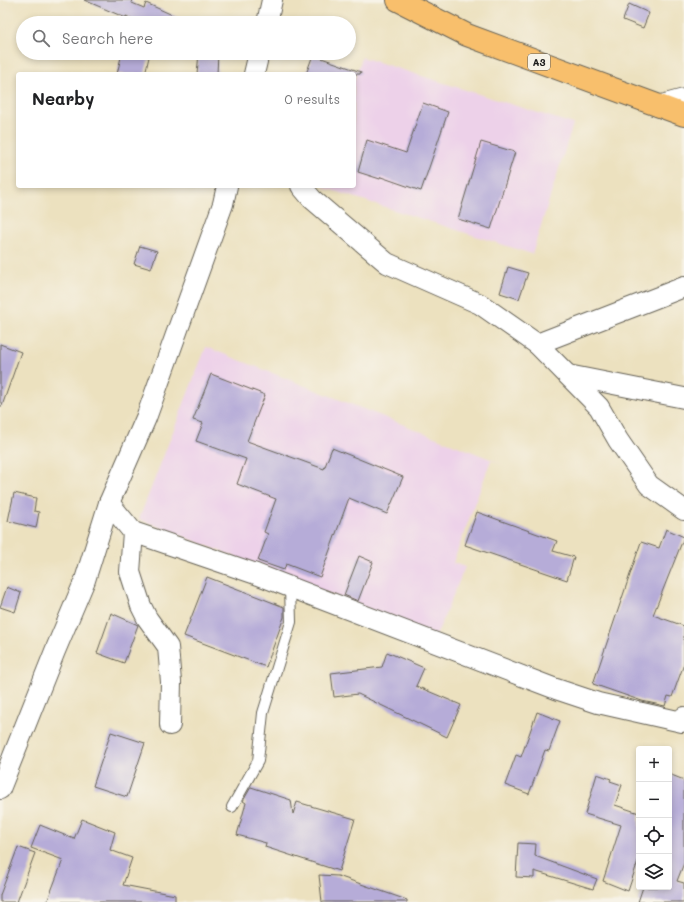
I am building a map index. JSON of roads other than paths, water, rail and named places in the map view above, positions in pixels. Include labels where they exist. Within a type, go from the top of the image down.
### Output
[{"type":"highway","name":"A3","points":[[398,0],[467,35],[684,115]]},
{"type":"street","points":[[269,16],[272,0]]},
{"type":"street","points":[[254,72],[257,60]]},
{"type":"street","points":[[658,106],[684,99]]},
{"type":"street","points":[[0,789],[85,580],[109,504],[146,418],[223,204],[227,188]]},
{"type":"street","points":[[303,188],[312,199],[387,263],[480,304],[538,344],[599,407],[618,440],[649,485],[684,510]]},
{"type":"street","points":[[538,344],[684,287]]},
{"type":"street","points":[[568,375],[684,398]]},
{"type":"street","points":[[109,504],[133,532],[290,587],[563,692],[598,703],[682,722],[684,717]]},
{"type":"street","points":[[133,532],[130,572],[141,606],[147,618],[168,647],[171,682],[170,725]]},
{"type":"lane","points":[[232,807],[258,761],[263,713],[291,622],[290,587]]}]
